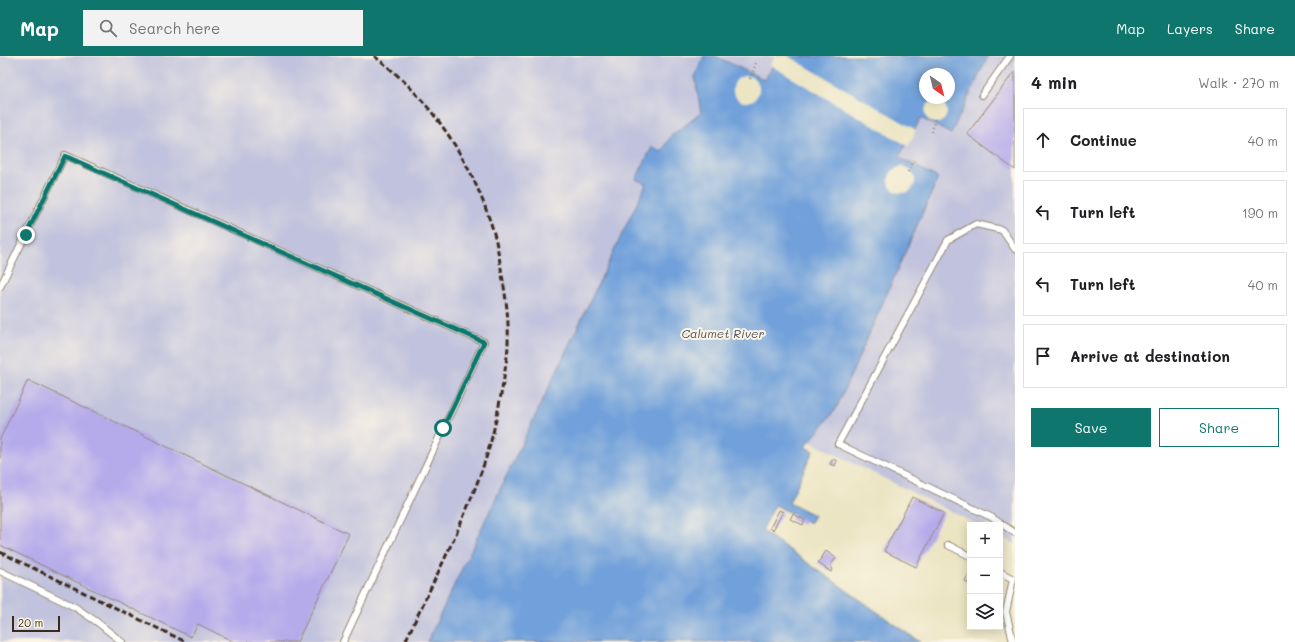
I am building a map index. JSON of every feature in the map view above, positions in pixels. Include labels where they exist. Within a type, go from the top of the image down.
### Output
[{"type":"lane","points":[[982,95],[1010,56]]},
{"type":"lane","points":[[0,287],[65,156],[484,342],[343,642]]},
{"type":"lane","points":[[1015,249],[1002,230],[976,224],[948,240],[838,444],[991,517],[1015,533]]},
{"type":"lane","points":[[948,545],[967,554]]},
{"type":"lane","points":[[0,571],[75,607],[122,642]]},
{"type":"lane","points":[[1003,574],[1013,579],[1006,612],[1014,642]]},
{"type":"path","points":[[750,79],[756,63]]},
{"type":"path","points":[[932,132],[935,118]]},
{"type":"path","points":[[908,172],[914,161]]},
{"type":"shaded area","points":[[0,56],[704,56],[695,77],[701,113],[671,136],[662,152],[651,147],[637,179],[647,184],[427,642],[0,642]]},
{"type":"shaded area","points":[[715,56],[777,56],[765,80]]},
{"type":"shaded area","points":[[988,56],[1015,56],[1015,544],[1003,538],[1003,522],[972,522],[809,441],[836,409],[938,178],[899,157],[921,118],[951,134]]},
{"type":"water","name":"Calumet River","points":[[704,56],[715,56],[765,80],[777,56],[988,56],[951,134],[921,118],[899,157],[938,178],[836,409],[805,447],[813,451],[789,503],[814,515],[810,523],[775,505],[763,529],[764,532],[920,642],[427,642],[646,184],[636,179],[652,147],[662,152],[671,136],[701,113],[695,77]]},
{"type":"pier","points":[[775,56],[788,56],[916,130],[908,146],[770,65]]},
{"type":"pier","points":[[746,76],[755,80],[759,89],[755,98],[746,102],[737,98],[733,89],[737,80]]},
{"type":"pier","points":[[928,104],[944,104],[947,112],[944,120],[936,123],[928,120],[925,112]]},
{"type":"pier","points":[[902,167],[911,171],[915,180],[911,189],[902,193],[893,189],[889,180],[893,171]]},
{"type":"building","points":[[1015,71],[1015,170],[967,134]]},
{"type":"building","points":[[28,380],[349,534],[297,642],[234,642],[198,624],[191,637],[0,545],[0,439]]},
{"type":"building","points":[[833,459],[837,461],[835,466],[830,464]]},
{"type":"building","points":[[912,497],[944,513],[916,567],[884,551]]},
{"type":"building","points":[[779,510],[783,512],[773,530],[770,528]]},
{"type":"building","points":[[793,514],[805,520],[803,525],[790,519]]},
{"type":"building","points":[[826,551],[836,558],[830,566],[833,569],[831,572],[818,563]]},
{"type":"railway","points":[[374,56],[411,89],[428,108],[444,128],[470,172],[494,232],[508,317],[508,347],[504,378],[494,430],[485,461],[458,530],[405,642]]},
{"type":"railway","points":[[0,552],[186,642]]},
{"type":"route","points":[[26,235],[65,156],[484,342],[443,428]]}]
